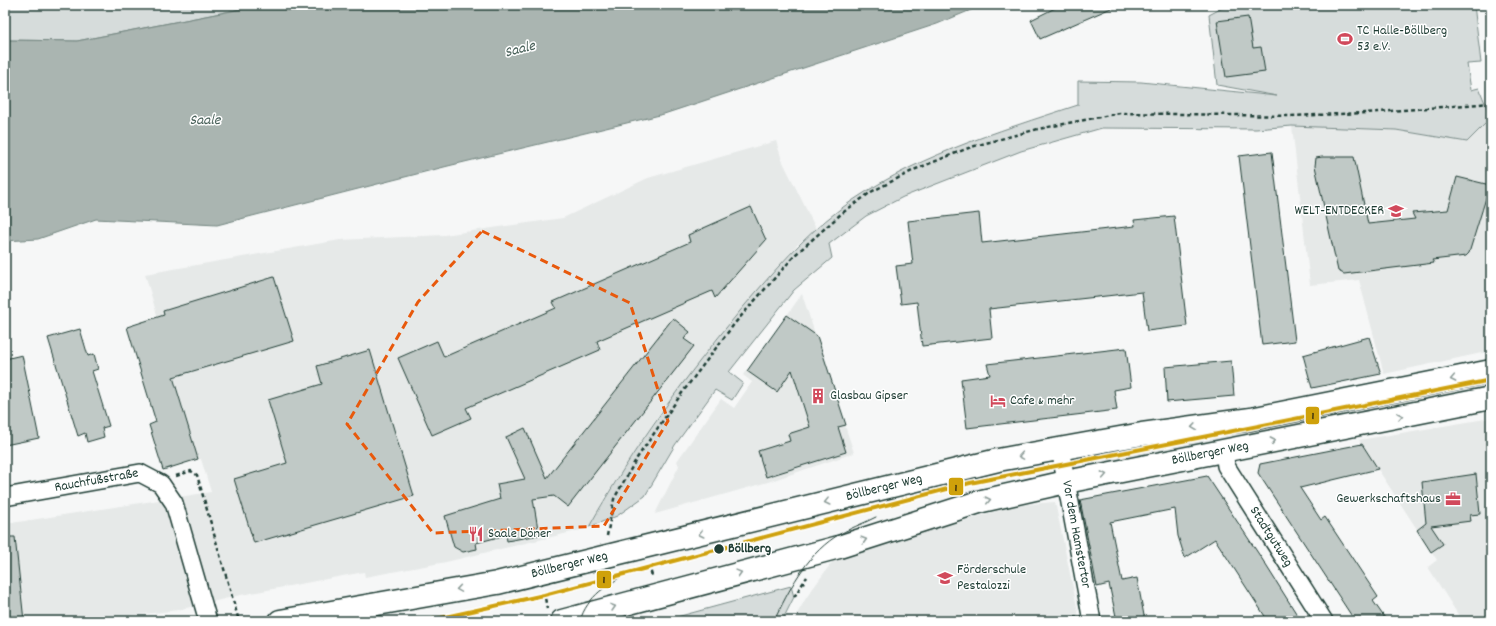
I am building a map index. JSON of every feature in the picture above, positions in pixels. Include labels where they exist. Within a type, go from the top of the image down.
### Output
[{"type":"street","name":"Böllberger Weg","points":[[280,621],[497,583],[998,460],[1142,434],[1251,419],[1491,371]]},
{"type":"street","name":"Böllberger Weg","points":[[562,621],[657,594],[839,547],[982,501],[1066,482],[1491,398]]},
{"type":"street","name":"Vor dem Hamstertor","points":[[1060,449],[1092,621]]},
{"type":"street","name":"Stadtgutweg","points":[[1224,451],[1226,466],[1324,621]]},
{"type":"street","name":"Rauchfußstraße","points":[[5,497],[140,473],[161,484],[174,502],[208,621]]},
{"type":"lane","points":[[1076,621],[1092,621]]},
{"type":"path","points":[[604,557],[614,499],[637,458],[682,393],[735,323],[796,254],[841,214],[872,192],[916,169],[971,147],[1038,129],[1120,113],[1291,116],[1366,113],[1491,103]]},
{"type":"path","points":[[156,481],[191,471],[197,475],[239,621]]},
{"type":"path","points":[[645,547],[657,594]]},
{"type":"highlighted area","points":[[482,231],[630,303],[668,421],[604,526],[433,533],[347,424],[418,302]]},
{"type":"shaded area","points":[[5,5],[262,5],[77,41],[5,40]]},
{"type":"shaded area","points":[[1228,5],[1474,5],[1481,63],[1467,64],[1471,90],[1479,88],[1491,118],[1467,142],[1396,130],[1292,126],[1256,129],[1102,128],[1021,151],[903,197],[866,216],[829,244],[832,258],[794,290],[729,372],[743,383],[732,400],[715,390],[675,445],[645,496],[617,516],[589,527],[642,440],[723,331],[778,267],[813,231],[839,210],[866,192],[894,175],[954,148],[1016,125],[1078,105],[1078,81],[1141,82],[1277,96],[1217,85],[1209,15]]},
{"type":"shaded area","name":"WELT-ENTDECKER","points":[[1491,118],[1491,351],[1384,374],[1359,280],[1310,285],[1292,126],[1396,130],[1466,142]]},
{"type":"shaded area","points":[[776,141],[782,160],[816,229],[798,244],[714,342],[655,420],[605,497],[589,528],[446,562],[365,577],[364,572],[241,595],[178,610],[88,621],[5,621],[5,524],[211,492],[201,459],[198,459],[165,350],[167,349],[145,274],[340,240],[444,235],[563,218],[648,178]]},
{"type":"shaded area","points":[[802,294],[854,453],[768,482],[655,514],[679,466],[677,461],[721,399],[734,408],[752,382],[743,375]]},
{"type":"shaded area","points":[[1491,375],[1491,393],[1084,468],[1083,466],[1087,457],[1090,455]]},
{"type":"shaded area","points":[[1491,418],[1491,621],[1462,621],[1428,567],[1437,560],[1359,440]]},
{"type":"shaded area","name":"Förderschule Pestalozzi","points":[[1055,502],[1080,621],[793,621],[806,598],[835,558],[1017,505]]},
{"type":"shaded area","points":[[791,586],[794,597],[782,621],[662,621]]},
{"type":"water","name":"Saale","points":[[262,5],[983,5],[937,24],[664,114],[448,166],[217,225],[96,219],[38,239],[5,241],[5,40],[77,41]]},
{"type":"building","points":[[1061,5],[1118,5],[1040,39],[1031,20]]},
{"type":"building","points":[[1248,17],[1253,48],[1261,47],[1265,72],[1226,77],[1217,21]]},
{"type":"building","points":[[1272,152],[1295,341],[1262,345],[1239,156]]},
{"type":"building","points":[[1354,157],[1368,224],[1415,219],[1412,213],[1448,210],[1457,177],[1490,185],[1469,253],[1466,256],[1432,260],[1434,263],[1344,274],[1338,271],[1315,166],[1316,158]]},
{"type":"building","points":[[751,207],[766,240],[715,298],[712,291],[597,341],[600,350],[466,408],[471,418],[432,435],[398,358],[437,341],[444,357],[556,308],[553,302],[690,242],[688,235]]},
{"type":"building","points":[[979,213],[982,243],[1135,226],[1134,220],[1174,216],[1187,326],[1147,331],[1142,292],[989,309],[992,338],[922,346],[917,302],[901,304],[896,266],[913,264],[908,221]]},
{"type":"building","points":[[274,277],[294,341],[173,377],[198,459],[163,470],[149,425],[156,422],[127,327],[164,315],[163,311]]},
{"type":"building","name":"Glasbau Gipser","points":[[787,315],[817,336],[846,425],[838,427],[846,452],[766,477],[758,451],[790,441],[788,434],[810,427],[792,370],[777,392],[747,371]]},
{"type":"building","points":[[673,318],[690,332],[684,339],[694,346],[568,507],[554,496],[533,499],[539,535],[507,541],[506,535],[476,543],[477,549],[463,552],[454,547],[445,516],[500,499],[497,484],[525,479],[506,437],[525,428],[547,478]]},
{"type":"building","points":[[80,329],[88,356],[94,354],[98,369],[92,371],[109,426],[102,428],[104,437],[87,442],[85,433],[78,436],[48,338]]},
{"type":"building","points":[[1369,337],[1381,374],[1312,388],[1303,355]]},
{"type":"building","points":[[1126,348],[1131,387],[1114,390],[1117,410],[967,428],[961,379],[990,375],[987,364]]},
{"type":"building","points":[[370,350],[414,496],[254,543],[234,479],[287,463],[268,400],[322,384],[317,366]]},
{"type":"building","points":[[22,355],[39,438],[5,445],[5,359]]},
{"type":"building","points":[[1231,361],[1234,396],[1167,402],[1165,367]]},
{"type":"building","points":[[1362,444],[1378,469],[1300,488],[1321,520],[1325,517],[1378,597],[1373,601],[1387,621],[1355,621],[1258,473],[1260,464]]},
{"type":"building","name":"Gewerkschaftshaus","points":[[1476,474],[1480,514],[1470,515],[1471,521],[1431,526],[1443,544],[1431,552],[1417,530],[1426,523],[1422,482]]},
{"type":"building","points":[[1207,476],[1301,621],[1268,621],[1215,539],[1185,558],[1178,536],[1175,509],[1110,522],[1122,581],[1137,578],[1145,621],[1117,621],[1109,584],[1097,587],[1080,500]]},
{"type":"building","points":[[5,537],[15,537],[24,621],[5,621]]},
{"type":"tram line","points":[[774,621],[792,586],[806,564],[815,554],[835,537],[876,517]]},
{"type":"tram line","points":[[580,621],[583,612],[593,597],[607,586],[631,572]]},
{"type":"transit line","name":"1","points":[[427,621],[544,595],[970,483],[1491,380]]},
{"type":"place","name":"TC Halle-Böllberg 53 e.V.","points":[[1345,39]]},
{"type":"place","name":"WELT-ENTDECKER","points":[[1396,211]]},
{"type":"place","name":"Glasbau Gipser","points":[[818,396]]},
{"type":"place","name":"Cafe & mehr","points":[[998,401]]},
{"type":"place","name":"Gewerkschaftshaus","points":[[1453,499]]},
{"type":"place","name":"Saale Döner","points":[[476,534]]},
{"type":"place","name":"Böllberg","points":[[719,549]]},
{"type":"place","name":"Förderschule Pestalozzi","points":[[945,578]]}]
